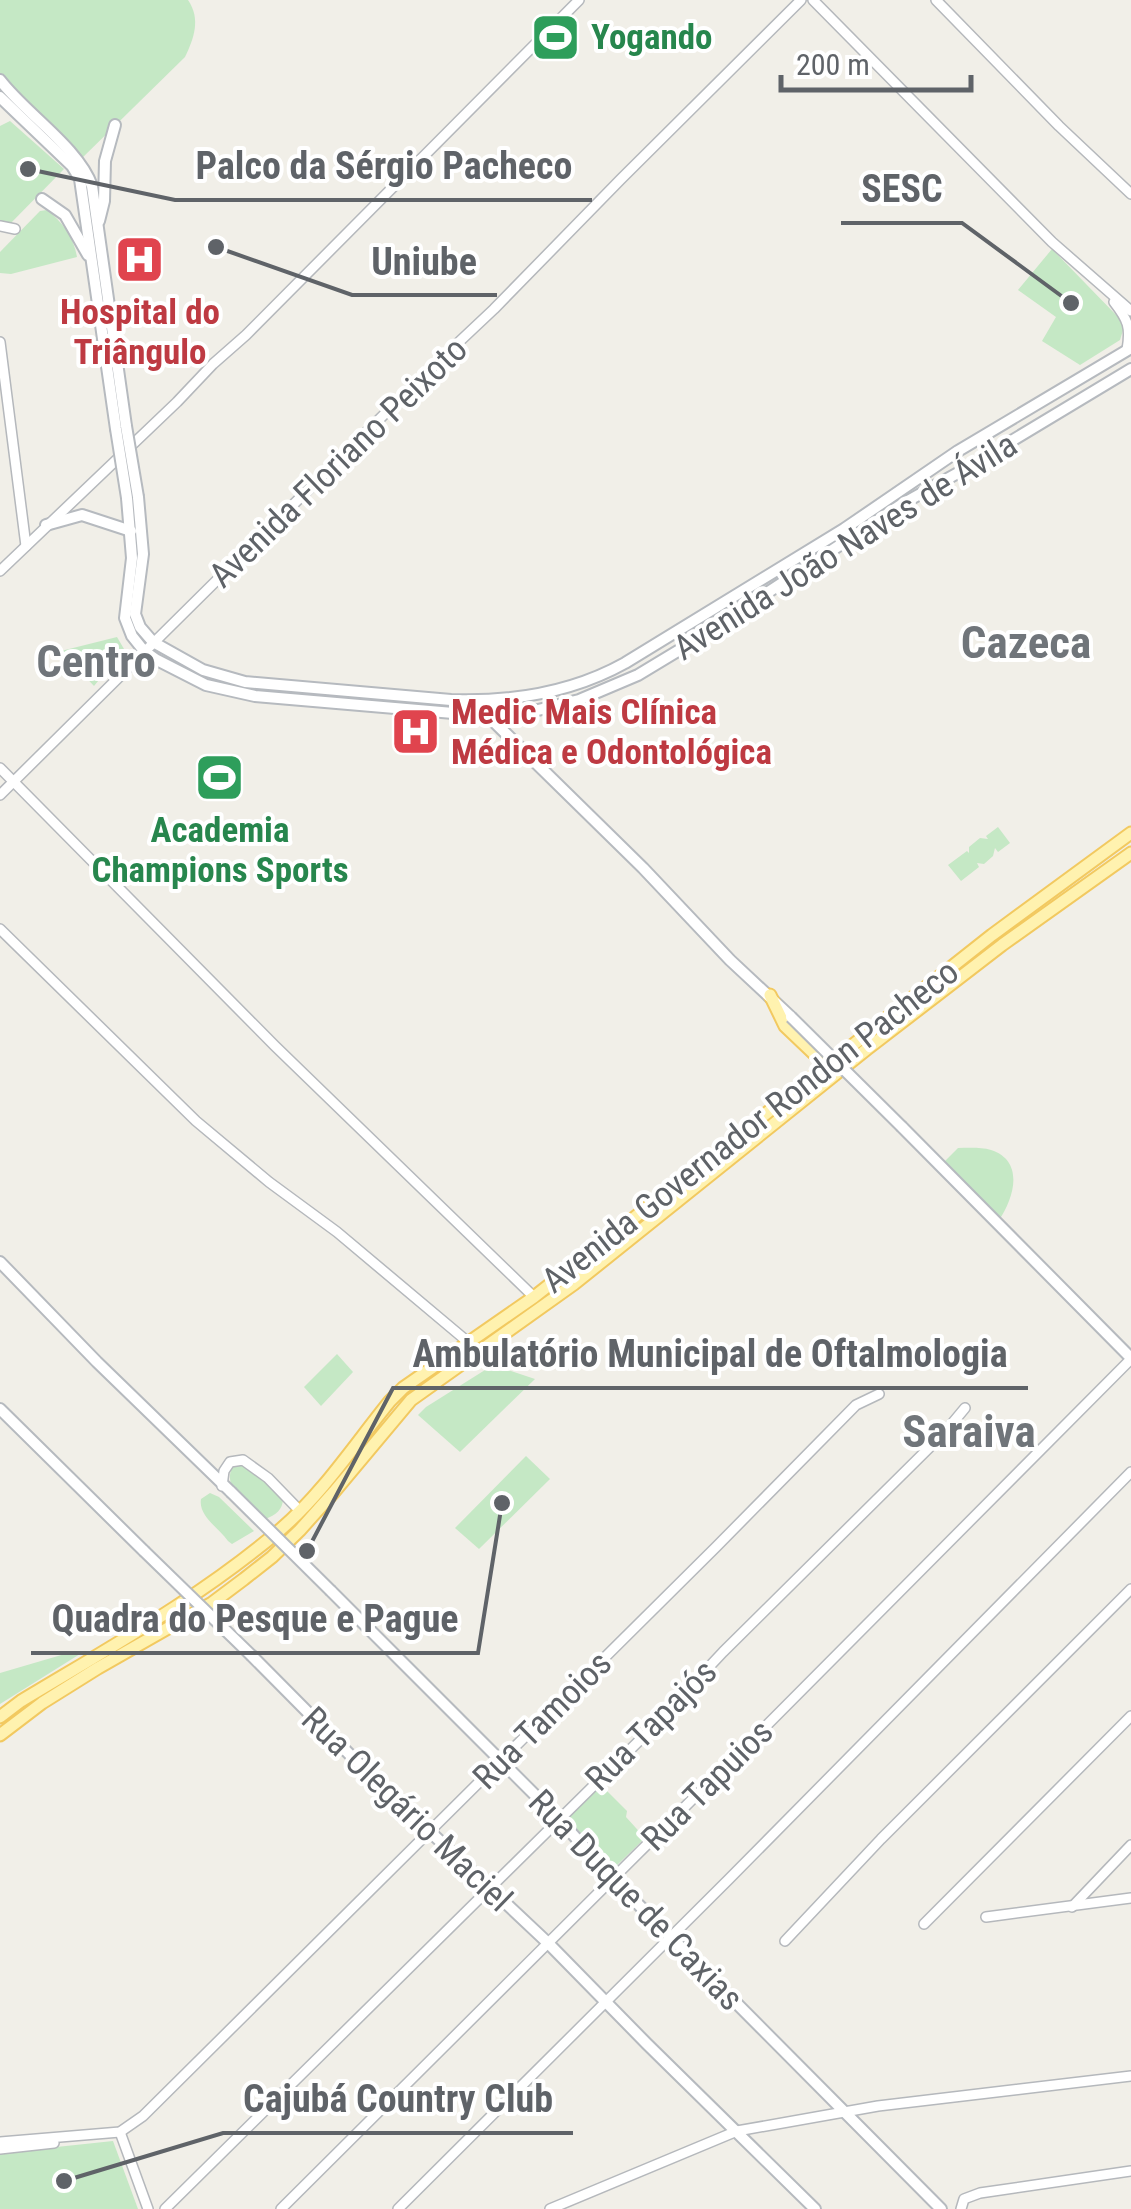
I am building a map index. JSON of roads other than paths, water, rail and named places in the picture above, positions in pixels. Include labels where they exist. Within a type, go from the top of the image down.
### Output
[{"type":"main road","points":[[0,80],[8,103],[68,156],[92,186],[98,227],[98,275],[143,554],[135,614],[153,642]]},
{"type":"main road","points":[[98,227],[104,201],[105,161],[115,125]]},
{"type":"main road","points":[[84,176],[92,263]]},
{"type":"main road","points":[[42,199],[65,215],[98,275]]},
{"type":"main road","name":"Avenida João Naves de Ávila","points":[[153,642],[203,670],[259,685],[478,700],[561,688],[626,662],[844,529],[958,451],[1129,349]]},
{"type":"main road","name":"Avenida João Naves de Ávila","points":[[144,651],[198,682],[255,696],[488,716],[568,703],[629,679],[702,636],[904,503],[1131,369]]},
{"type":"main road","points":[[1068,385],[1078,400]]},
{"type":"main road","points":[[132,498],[131,574],[125,618],[128,631],[144,651]]},
{"type":"main road","points":[[46,525],[82,515],[131,531]]},
{"type":"main road","points":[[488,716],[1131,1358]]},
{"type":"main road","name":"Avenida Governador Rondon Pacheco","points":[[0,1717],[193,1594],[266,1541],[300,1511],[394,1397],[534,1297],[1004,926],[1131,833]]},
{"type":"main road","name":"Avenida Governador Rondon Pacheco","points":[[0,1735],[98,1668],[212,1603],[244,1580],[300,1530],[411,1400],[574,1284],[853,1060],[1131,853]]},
{"type":"main road","points":[[770,996],[785,1026],[826,1065]]},
{"type":"main road","name":"Rua Duque de Caxias","points":[[0,1262],[558,1818],[613,1879],[941,2209]]},
{"type":"main road","name":"Rua Olegário Maciel","points":[[0,1409],[324,1731],[548,1942],[815,2209]]},
{"type":"street","points":[[0,571],[246,334],[579,0]]},
{"type":"street","name":"Avenida Floriano Peixoto","points":[[0,795],[494,310],[801,0]]},
{"type":"street","points":[[813,0],[1052,242],[1131,311]]},
{"type":"street","points":[[936,0],[1131,194]]},
{"type":"street","points":[[0,226],[15,229]]},
{"type":"street","points":[[1104,288],[1130,326],[1129,349]]},
{"type":"street","points":[[0,342],[26,546]]},
{"type":"street","points":[[0,768],[275,1046],[534,1297]]},
{"type":"street","points":[[0,929],[196,1122],[268,1182],[337,1232],[468,1342]]},
{"type":"street","name":"Rua Tapuios","points":[[281,2209],[1131,1358]]},
{"type":"street","name":"Rua Tamoios","points":[[120,2134],[143,2116],[856,1405],[879,1394]]},
{"type":"street","name":"Rua Tapajós","points":[[164,2209],[648,1732],[965,1408]]},
{"type":"street","points":[[226,1489],[224,1472],[230,1462],[243,1460],[268,1478],[300,1511]]},
{"type":"street","points":[[398,2209],[1131,1472]]},
{"type":"street","points":[[786,1941],[881,1839],[1131,1588]]},
{"type":"street","points":[[924,1924],[1131,1716]]},
{"type":"street","points":[[1072,1906],[1131,1845]]},
{"type":"street","points":[[986,1917],[1131,1898]]},
{"type":"street","points":[[550,2209],[737,2131],[844,2111],[1131,2076]]},
{"type":"street","points":[[0,2146],[120,2134],[148,2209]]},
{"type":"street","points":[[962,2205],[967,2197],[980,2193],[1131,2171]]},
{"type":"place","name":"Yogando","points":[[556,37]]},
{"type":"place","name":"Palco da Sérgio Pacheco","points":[[28,169]]},
{"type":"place","name":"Uniube","points":[[216,247]]},
{"type":"place","name":"Hospital do Triângulo","points":[[140,260]]},
{"type":"place","name":"SESC","points":[[1071,303]]},
{"type":"place","name":"Medic Mais Clínica Médica e Odontológica","points":[[416,732]]},
{"type":"place","name":"Academia Champions Sports","points":[[220,778]]},
{"type":"place","name":"Quadra do Pesque e Pague","points":[[502,1503]]},
{"type":"place","name":"Ambulatório Municipal de Oftalmologia","points":[[307,1551]]},
{"type":"place","name":"Cajubá Country Club","points":[[64,2181]]},
{"type":"district","name":"Cazeca","points":[[1026,642]]},
{"type":"district","name":"Centro","points":[[96,661]]},
{"type":"district","name":"Saraiva","points":[[969,1431]]}]
